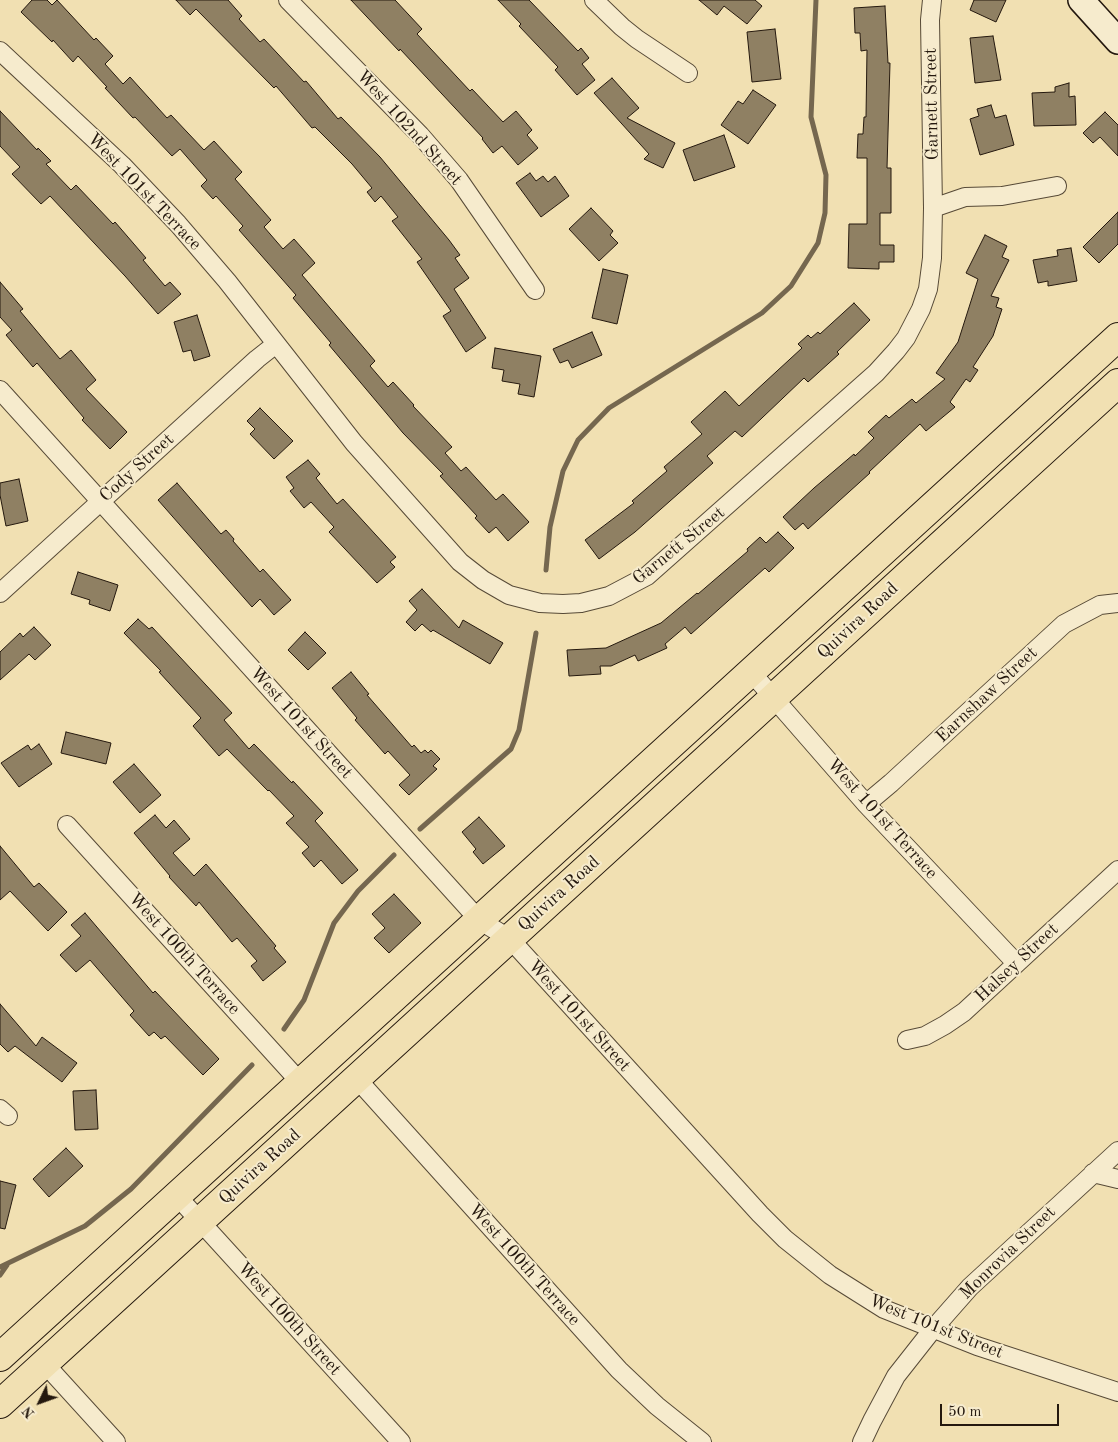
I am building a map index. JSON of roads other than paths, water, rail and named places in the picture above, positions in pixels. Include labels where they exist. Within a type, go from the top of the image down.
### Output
[{"type":"main road","points":[[1081,0],[1118,42]]},
{"type":"main road","name":"Quivira Road","points":[[0,1357],[1118,337]]},
{"type":"main road","name":"Quivira Road","points":[[0,1404],[1118,383]]},
{"type":"street","name":"West 102nd Street","points":[[288,0],[426,141],[459,180],[535,290]]},
{"type":"street","points":[[594,0],[636,39],[688,73]]},
{"type":"street","name":"Garnett Street","points":[[276,344],[354,443],[431,531],[471,572],[496,588],[523,599],[547,603],[581,603],[609,596],[647,576],[876,373],[896,352],[914,324],[928,289],[932,258],[930,20],[932,0]]},
{"type":"street","name":"West 101st Terrace","points":[[0,51],[115,159],[178,224],[227,281],[276,344]]},
{"type":"street","points":[[933,208],[965,197],[1002,196],[1057,186]]},
{"type":"street","name":"Cody Street","points":[[0,593],[257,359],[276,344]]},
{"type":"street","name":"West 101st Street","points":[[0,390],[479,920],[510,939],[754,1208],[785,1239],[830,1275],[864,1298],[884,1308],[977,1346],[1118,1392]]},
{"type":"street","name":"Earnshaw Street","points":[[866,804],[892,783],[1064,624],[1100,605],[1118,602]]},
{"type":"street","name":"West 101st Terrace","points":[[751,672],[866,804],[1016,963]]},
{"type":"street","name":"West 100th Terrace","points":[[67,825],[300,1082]]},
{"type":"street","name":"Halsey Street","points":[[907,1040],[925,1036],[964,1012],[1118,870]]},
{"type":"street","name":"West 100th Terrace","points":[[356,1079],[619,1370],[657,1406],[702,1442]]},
{"type":"street","name":"Monrovia Street","points":[[862,1442],[896,1376],[933,1329],[970,1287],[1118,1151]]},
{"type":"street","points":[[1093,1173],[1118,1179]]},
{"type":"street","name":"West 100th Street","points":[[178,1196],[401,1442]]},
{"type":"street","points":[[44,1364],[116,1442]]},
{"type":"waterway","points":[[546,570],[550,527],[563,471],[578,440],[609,408],[762,313],[791,286],[818,243],[825,213],[826,175],[811,117],[816,0]]},
{"type":"waterway","points":[[420,829],[511,749],[519,730],[536,633]]},
{"type":"waterway","points":[[284,1029],[304,1000],[334,923],[358,891],[394,855]]},
{"type":"waterway","points":[[0,1267],[85,1226],[131,1189],[252,1065]]},
{"type":"waterway","points":[[0,1275],[7,1265]]}]
